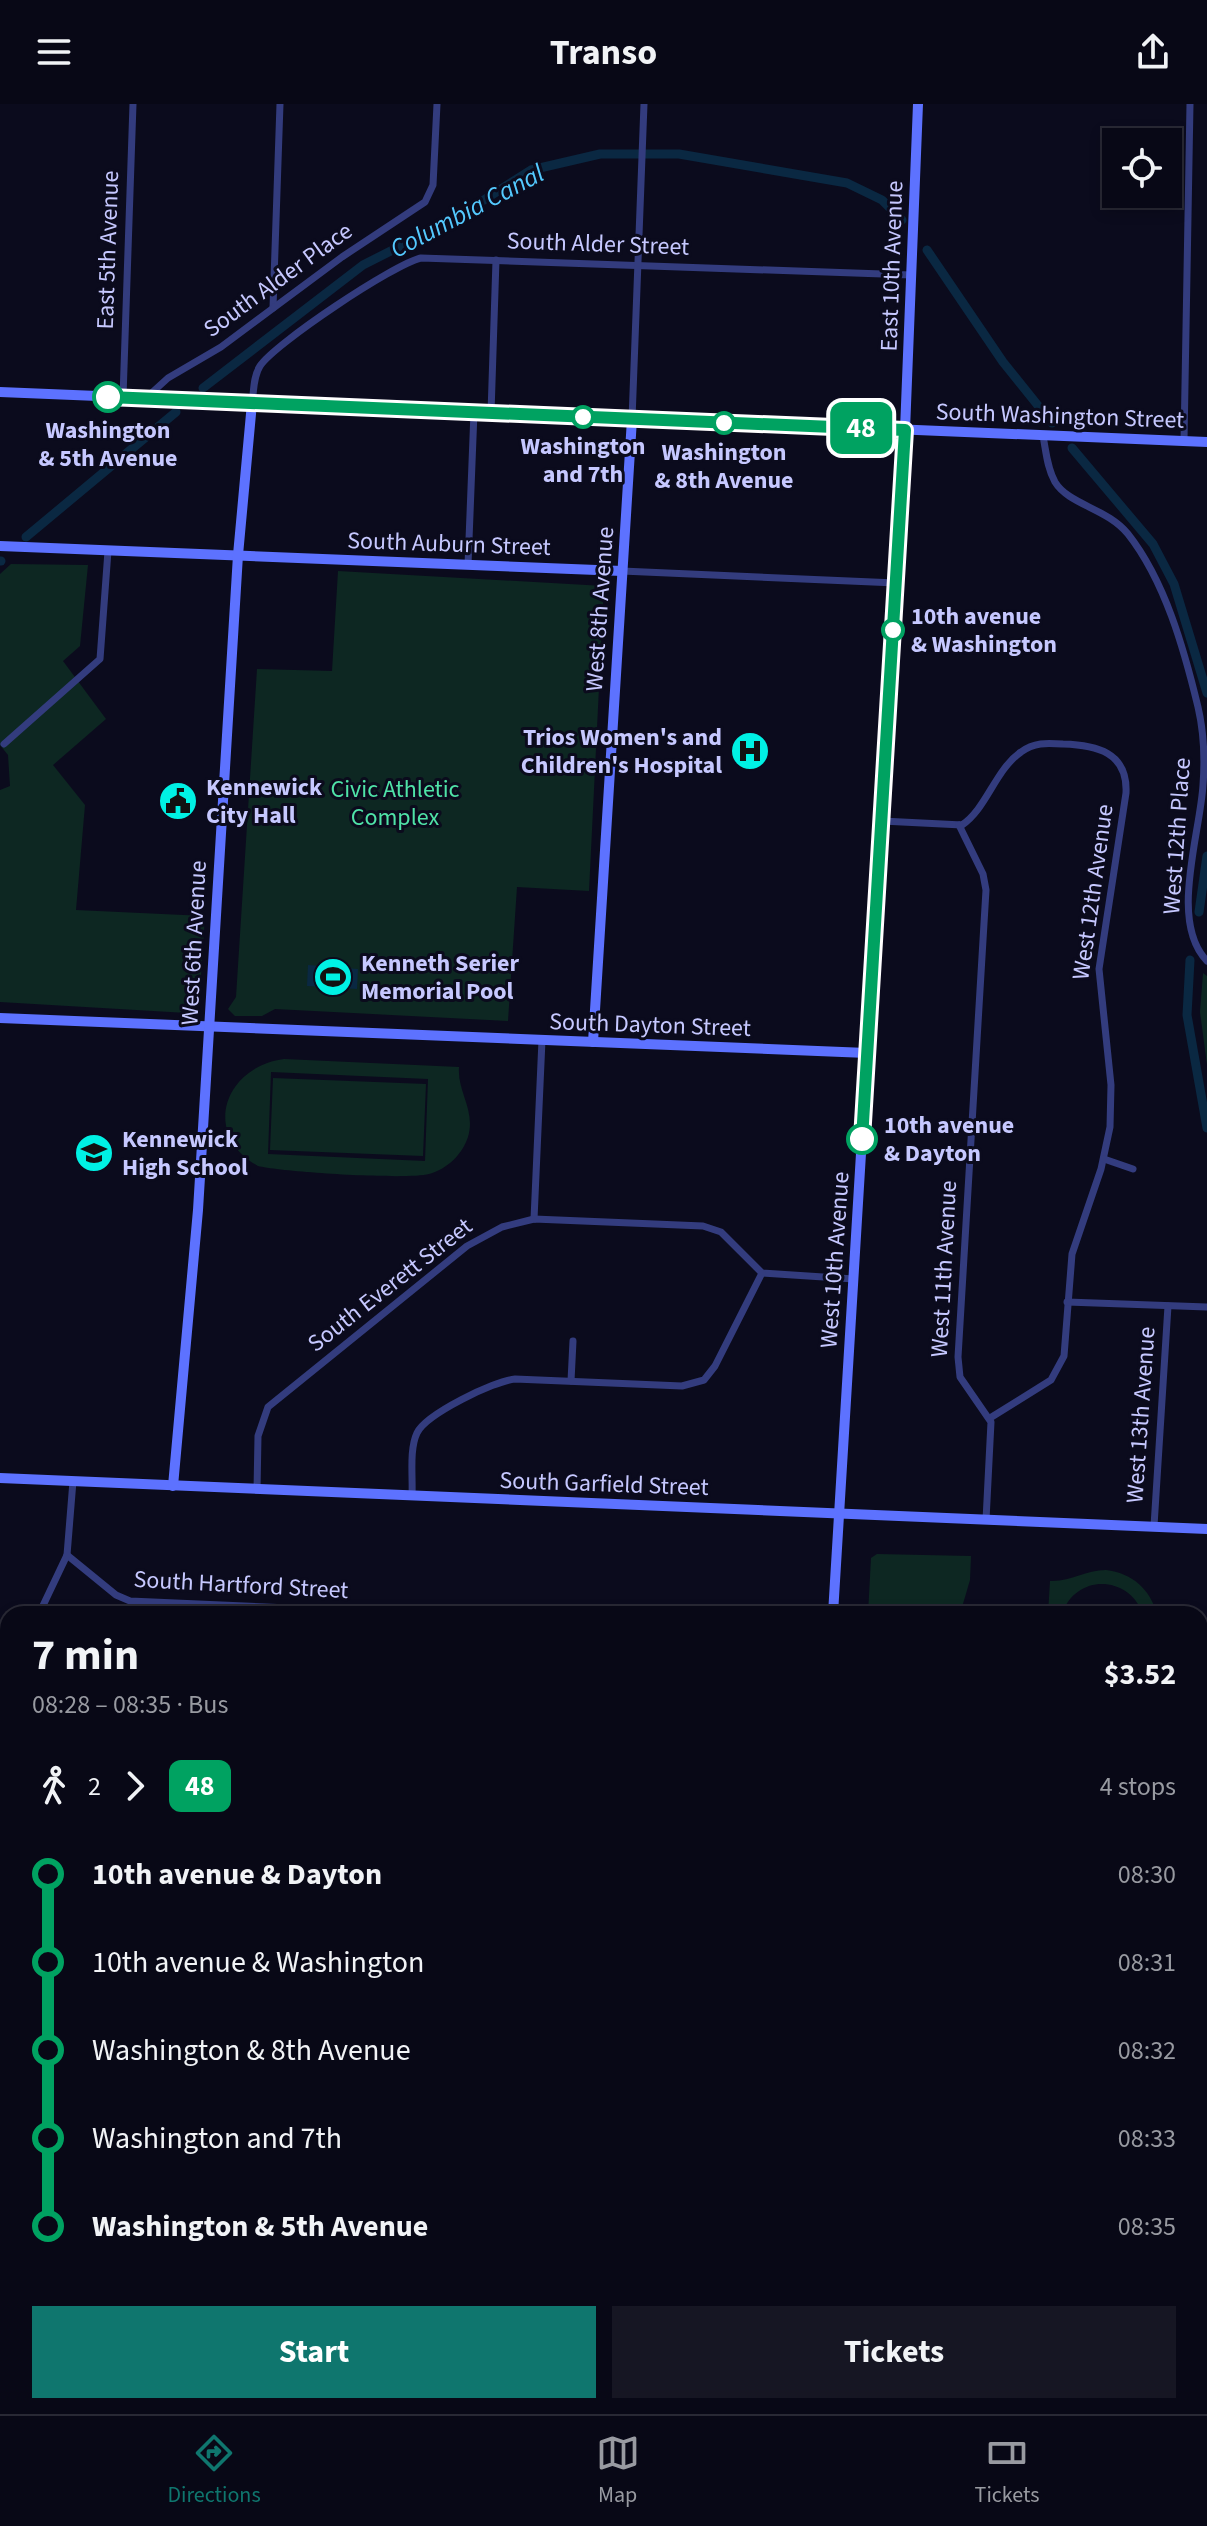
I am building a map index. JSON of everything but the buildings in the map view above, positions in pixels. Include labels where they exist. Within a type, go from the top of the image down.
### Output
[{"type":"street","name":"East 5th Avenue","points":[[123,397],[133,104]]},
{"type":"street","points":[[273,308],[280,104]]},
{"type":"street","name":"South Alder Place","points":[[146,399],[168,378],[221,347],[425,202],[431,193],[437,104]]},
{"type":"street","points":[[632,419],[644,104]]},
{"type":"street","name":"East 10th Avenue","points":[[905,430],[918,104]]},
{"type":"street","points":[[1184,441],[1190,104]]},
{"type":"street","name":"South Alder Street","points":[[252,403],[257,372],[265,360],[382,275],[421,258],[911,275]]},
{"type":"street","points":[[491,413],[496,260]]},
{"type":"street","name":"South Washington Street","points":[[0,392],[1207,442]]},
{"type":"street","name":"West 6th Avenue","points":[[173,1486],[198,1210],[238,555],[252,403]]},
{"type":"street","points":[[468,565],[474,412]]},
{"type":"street","name":"West 8th Avenue","points":[[593,1042],[632,419]]},
{"type":"street","name":"West 10th Avenue","points":[[833,1606],[905,430]]},
{"type":"street","name":"West 12th Place","points":[[1043,436],[1051,472],[1059,488],[1115,519],[1145,560],[1159,587],[1191,681],[1203,735],[1204,771],[1188,910],[1191,935],[1204,959]]},
{"type":"street","name":"South Auburn Street","points":[[0,546],[896,583]]},
{"type":"street","points":[[4,744],[100,659],[108,551]]},
{"type":"street","name":"West 12th Avenue","points":[[959,825],[968,821],[1017,755],[1030,746],[1045,743],[1087,745],[1103,750],[1118,761],[1126,776],[1098,984],[1111,1085],[1110,1127],[1104,1159],[1072,1254],[1064,1356],[1055,1375],[990,1418]]},
{"type":"street","points":[[882,821],[959,825]]},
{"type":"street","name":"West 11th Avenue","points":[[959,825],[983,874],[986,890],[958,1365],[964,1384],[990,1418]]},
{"type":"street","name":"South Dayton Street","points":[[0,1018],[867,1053]]},
{"type":"street","points":[[534,1219],[542,1040]]},
{"type":"street","points":[[1104,1159],[1133,1169]]},
{"type":"street","name":"South Everett Street","points":[[257,1490],[260,1425],[276,1399],[467,1246],[502,1227],[534,1219],[703,1226],[721,1232],[762,1273]]},
{"type":"street","points":[[412,1496],[414,1442],[423,1423],[505,1380],[682,1386],[704,1380],[715,1366],[762,1273],[854,1279]]},
{"type":"street","points":[[1067,1302],[1207,1307]]},
{"type":"street","name":"West 13th Avenue","points":[[1154,1526],[1168,1306]]},
{"type":"street","points":[[571,1381],[573,1341]]},
{"type":"street","points":[[986,1520],[990,1418]]},
{"type":"street","name":"South Garfield Street","points":[[0,1478],[1207,1529]]},
{"type":"street","points":[[43,1606],[67,1555],[73,1481]]},
{"type":"street","name":"South Hartford Street","points":[[67,1555],[116,1595],[130,1601],[245,1606]]},
{"type":"green space","points":[[11,564],[88,565],[80,646],[63,661],[106,719],[53,765],[85,805],[76,910],[205,916],[199,1005],[187,1013],[0,1002],[0,790],[10,786],[8,755],[0,745],[0,574]]},
{"type":"green space","name":"Civic Athletic Complex","points":[[338,571],[604,586],[589,891],[517,887],[508,1021],[275,1009],[262,1016],[235,1016],[228,1009],[236,997],[257,669],[332,671]]},
{"type":"green space","points":[[1203,973],[1207,976],[1207,1065],[1200,1012]]},
{"type":"green space","points":[[284,1059],[459,1067],[470,1118],[468,1137],[462,1150],[442,1169],[416,1176],[292,1171],[258,1166],[240,1153],[230,1137],[225,1120],[227,1104],[234,1088],[263,1065]],"holes":[[[271,1072],[428,1079],[425,1161],[268,1154]]]},
{"type":"green space","points":[[273,1078],[426,1084],[423,1156],[270,1150]]},
{"type":"green space","points":[[877,1554],[971,1556],[970,1580],[962,1606],[868,1606],[871,1558]]},
{"type":"green space","points":[[1106,1570],[1132,1579],[1145,1590],[1154,1606],[1139,1606],[1126,1592],[1102,1584],[1079,1591],[1066,1606],[1048,1606],[1050,1581]]},
{"type":"water","name":"Kenneth Serier Memorial Pool","points":[[308,965],[358,969],[357,989],[307,986]]},
{"type":"waterway","name":"Columbia Canal","points":[[203,388],[363,265],[454,219],[531,170],[600,154],[679,154],[847,183],[882,200],[902,220]]},
{"type":"waterway","name":"Columbia Canal","points":[[927,250],[1003,362],[1052,423]]},
{"type":"waterway","name":"Columbia Canal","points":[[26,537],[176,412]]},
{"type":"waterway","name":"Columbia Canal","points":[[1072,448],[1153,544],[1174,584],[1207,693]]},
{"type":"waterway","name":"Columbia Canal","points":[[1199,912],[1207,856]]},
{"type":"waterway","name":"Columbia Canal","points":[[1190,960],[1187,1015],[1207,1128]]},
{"type":"bus line","name":"48","points":[[108,397],[905,430],[862,1139]]},
{"type":"place","name":"Washington & 5th Avenue","points":[[108,397]]},
{"type":"place","name":"Washington and 7th","points":[[583,417]]},
{"type":"place","name":"Washington & 8th Avenue","points":[[724,423]]},
{"type":"place","name":"10th avenue & Washington","points":[[893,630]]},
{"type":"place","name":"Trios Women's and Children's Hospital","points":[[750,751]]},
{"type":"place","name":"Kennewick City Hall","points":[[178,801]]},
{"type":"place","name":"Kenneth Serier Memorial Pool","points":[[333,977]]},
{"type":"place","name":"10th avenue & Dayton","points":[[862,1139]]},
{"type":"place","name":"Kennewick High School","points":[[94,1153]]}]
